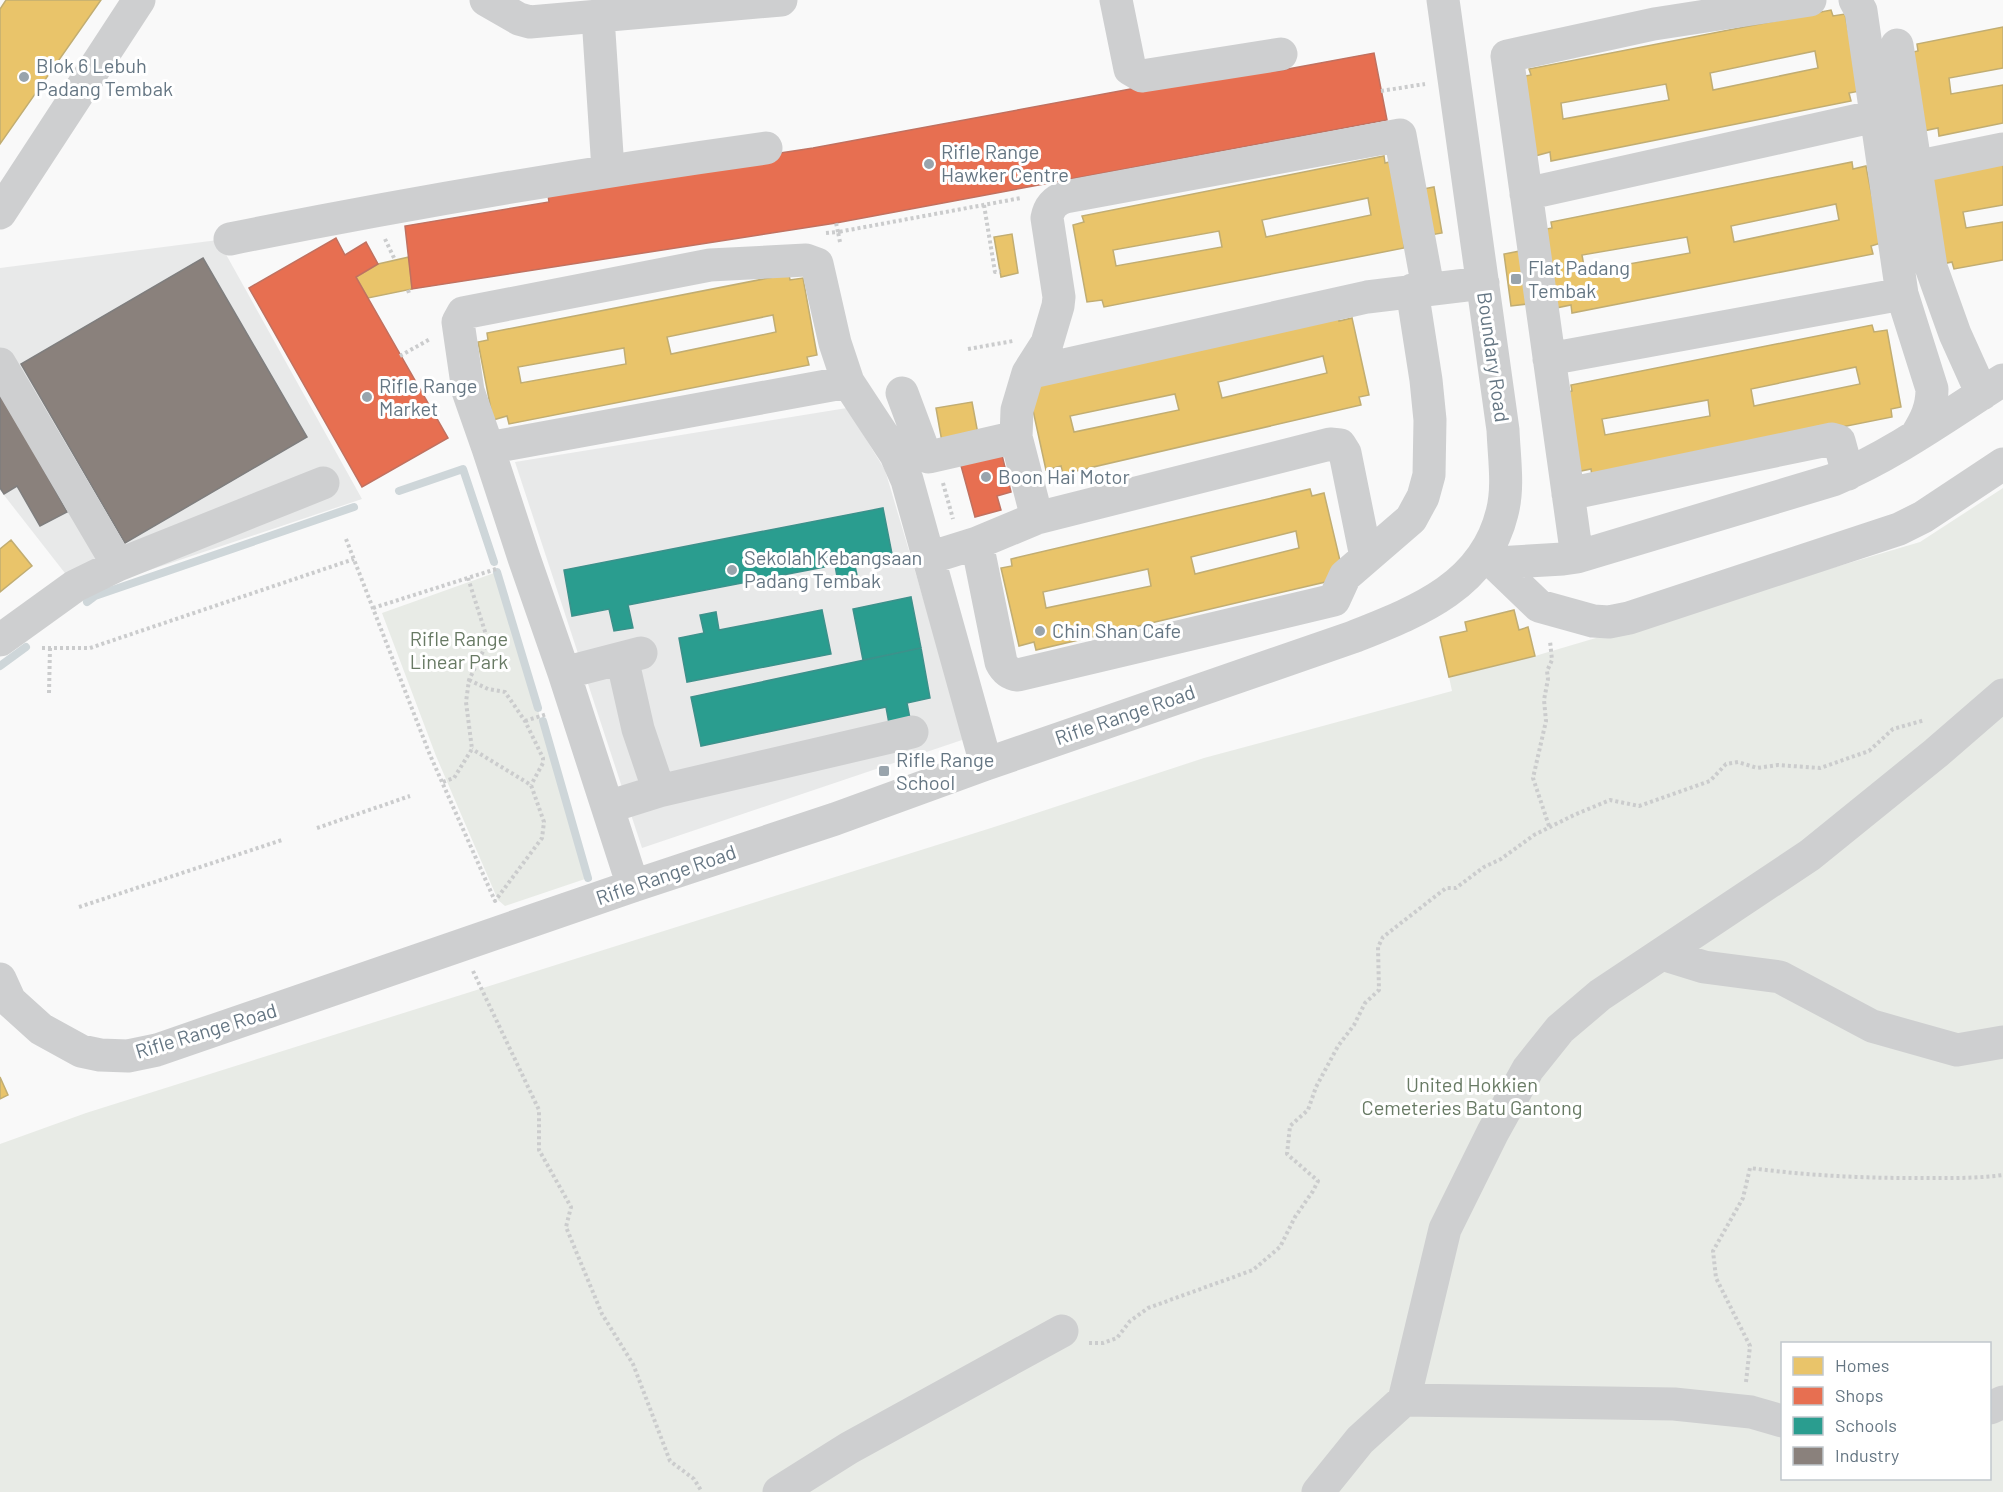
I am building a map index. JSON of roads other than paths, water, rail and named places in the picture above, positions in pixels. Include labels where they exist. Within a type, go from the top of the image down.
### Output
[{"type":"street","points":[[0,213],[139,0]]},
{"type":"street","points":[[486,0],[519,19],[530,22],[781,0]]},
{"type":"street","points":[[1116,0],[1131,69],[1142,76],[1281,54]]},
{"type":"street","name":"Boundary Road","points":[[1348,638],[1410,615],[1430,604],[1491,558],[1495,535],[1503,512],[1505,486],[1503,430],[1443,0]]},
{"type":"street","points":[[1577,557],[1506,56],[1654,24],[1810,0]]},
{"type":"street","points":[[1855,0],[1861,11],[1902,294],[1932,389],[1932,402],[1928,415],[1916,436]]},
{"type":"street","points":[[598,17],[608,170]]},
{"type":"street","points":[[1491,558],[1577,557],[1833,480],[1916,436],[1992,387],[1955,334],[1931,267],[1897,45]]},
{"type":"street","points":[[1526,194],[1876,116]]},
{"type":"street","points":[[1037,518],[1016,437],[1017,410],[1028,373],[1047,343],[1058,306],[1059,297],[1047,218],[1052,204],[1065,197],[1400,135],[1420,289],[1429,410],[1429,475],[1423,497],[1411,519],[1345,576],[1334,600],[1348,638]]},
{"type":"street","points":[[230,239],[377,209],[608,170],[766,147]]},
{"type":"street","points":[[1915,167],[2003,149]]},
{"type":"street","points":[[633,886],[564,673],[468,391],[458,322],[463,313],[710,266],[806,260],[816,264],[835,343],[848,382],[903,467],[986,764]]},
{"type":"street","points":[[1028,373],[1367,297],[1483,283]]},
{"type":"street","points":[[1549,359],[1902,294]]},
{"type":"street","points":[[0,364],[118,565]]},
{"type":"street","points":[[488,448],[848,382]]},
{"type":"street","points":[[902,393],[924,452],[929,457],[1016,437]]},
{"type":"street","points":[[1568,494],[1832,439],[1839,441],[1848,474]]},
{"type":"street","points":[[929,558],[977,543],[1037,518],[1330,444],[1340,445],[1345,453],[1366,557]]},
{"type":"street","points":[[1491,558],[1539,606],[1593,621],[1609,622],[1629,618],[1899,529],[1923,517],[2003,464]]},
{"type":"street","points":[[9,633],[75,586],[118,565],[323,483]]},
{"type":"street","points":[[977,543],[1000,662],[1010,674],[1018,675],[1334,600]]},
{"type":"street","name":"Rifle Range Road","points":[[3,995],[41,1029],[81,1051],[99,1055],[129,1056],[157,1050],[835,819],[1348,638]]},
{"type":"street","points":[[564,673],[632,656],[638,729],[659,791]]},
{"type":"street","points":[[1318,1492],[1360,1440],[1404,1400],[1445,1229],[1493,1132],[1528,1069],[1560,1029],[1600,995],[1810,855],[1936,753],[2003,695]]},
{"type":"street","points":[[608,807],[659,791],[912,732]]},
{"type":"street","points":[[1662,954],[1704,967],[1780,977],[1872,1026],[1957,1050],[2003,1042]]},
{"type":"street","points":[[779,1492],[849,1448],[1062,1331]]},
{"type":"street","points":[[1404,1400],[1674,1404],[1751,1412],[1781,1421]]},
{"type":"waterway","points":[[399,491],[463,469],[494,562]]},
{"type":"waterway","points":[[87,602],[95,596],[354,507]]},
{"type":"waterway","points":[[497,572],[538,708]]},
{"type":"waterway","points":[[0,666],[26,647]]},
{"type":"waterway","points":[[543,721],[588,878]]},
{"type":"place","name":"Blok 6 Lebuh Padang Tembak","points":[[24,77]]},
{"type":"place","name":"Rifle Range Hawker Centre","points":[[929,164]]},
{"type":"place","name":"Flat Padang Tembak","points":[[1516,279]]},
{"type":"place","name":"Rifle Range Market","points":[[367,397]]},
{"type":"place","name":"Boon Hai Motor","points":[[986,477]]},
{"type":"place","name":"Sekolah Kebangsaan Padang Tembak","points":[[732,570]]},
{"type":"place","name":"Chin Shan Cafe","points":[[1040,631]]},
{"type":"place","name":"Rifle Range School","points":[[884,771]]},
{"type":"park label","name":"Rifle Range Linear Park","points":[[459,650]]},
{"type":"park label","name":"United Hokkien Cemeteries Batu Gantong","points":[[1472,1096]]}]
